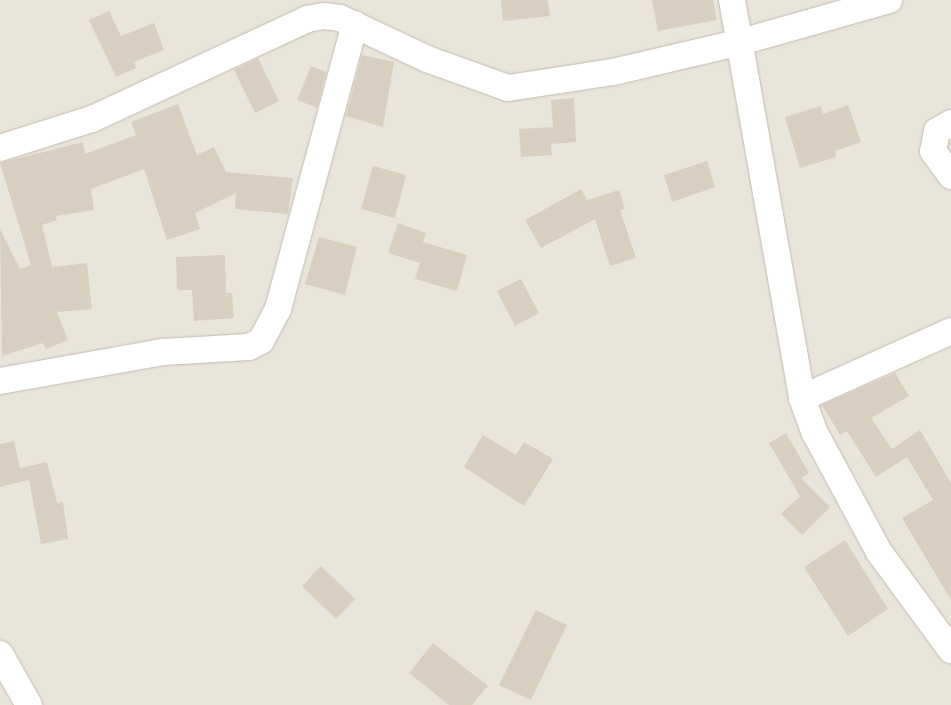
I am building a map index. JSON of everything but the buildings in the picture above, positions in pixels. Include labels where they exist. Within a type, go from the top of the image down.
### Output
[{"type":"street","points":[[732,0],[741,42],[802,398],[815,432],[879,552],[951,650]]},
{"type":"street","points":[[0,148],[92,119],[306,19],[324,16],[355,24],[427,59],[508,88],[613,72],[741,42],[888,0]]},
{"type":"street","points":[[0,381],[163,352],[249,347],[261,341],[278,309],[355,24]]},
{"type":"street","points":[[951,122],[937,131],[933,151],[951,176]]},
{"type":"street","points":[[802,398],[951,331]]},
{"type":"street","points":[[0,654],[29,705]]},
{"type":"shaded area","points":[[0,0],[951,0],[951,705],[0,705]]}]
